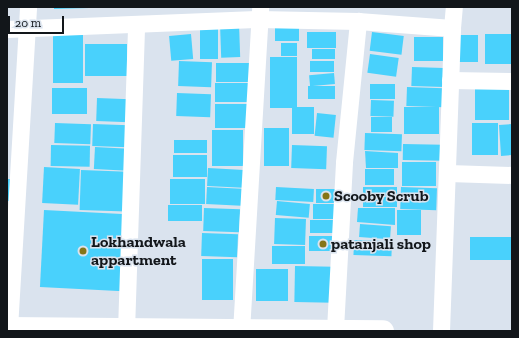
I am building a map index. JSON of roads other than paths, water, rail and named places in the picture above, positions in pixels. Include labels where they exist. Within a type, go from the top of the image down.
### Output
[{"type":"street","points":[[28,7],[8,328],[241,331],[335,329],[383,331]]},
{"type":"street","points":[[441,331],[454,7]]},
{"type":"street","points":[[7,29],[136,24],[259,13],[452,28]]},
{"type":"street","points":[[241,331],[259,13]]},
{"type":"street","points":[[335,329],[344,162],[358,21]]},
{"type":"street","points":[[126,330],[136,24]]},
{"type":"street","points":[[450,80],[512,81]]},
{"type":"street","points":[[448,173],[512,175]]},
{"type":"place","name":"Scooby Scrub","points":[[326,196]]},
{"type":"place","name":"patanjali shop","points":[[323,244]]},
{"type":"place","name":"Lokhandwala appartment","points":[[83,251]]}]
